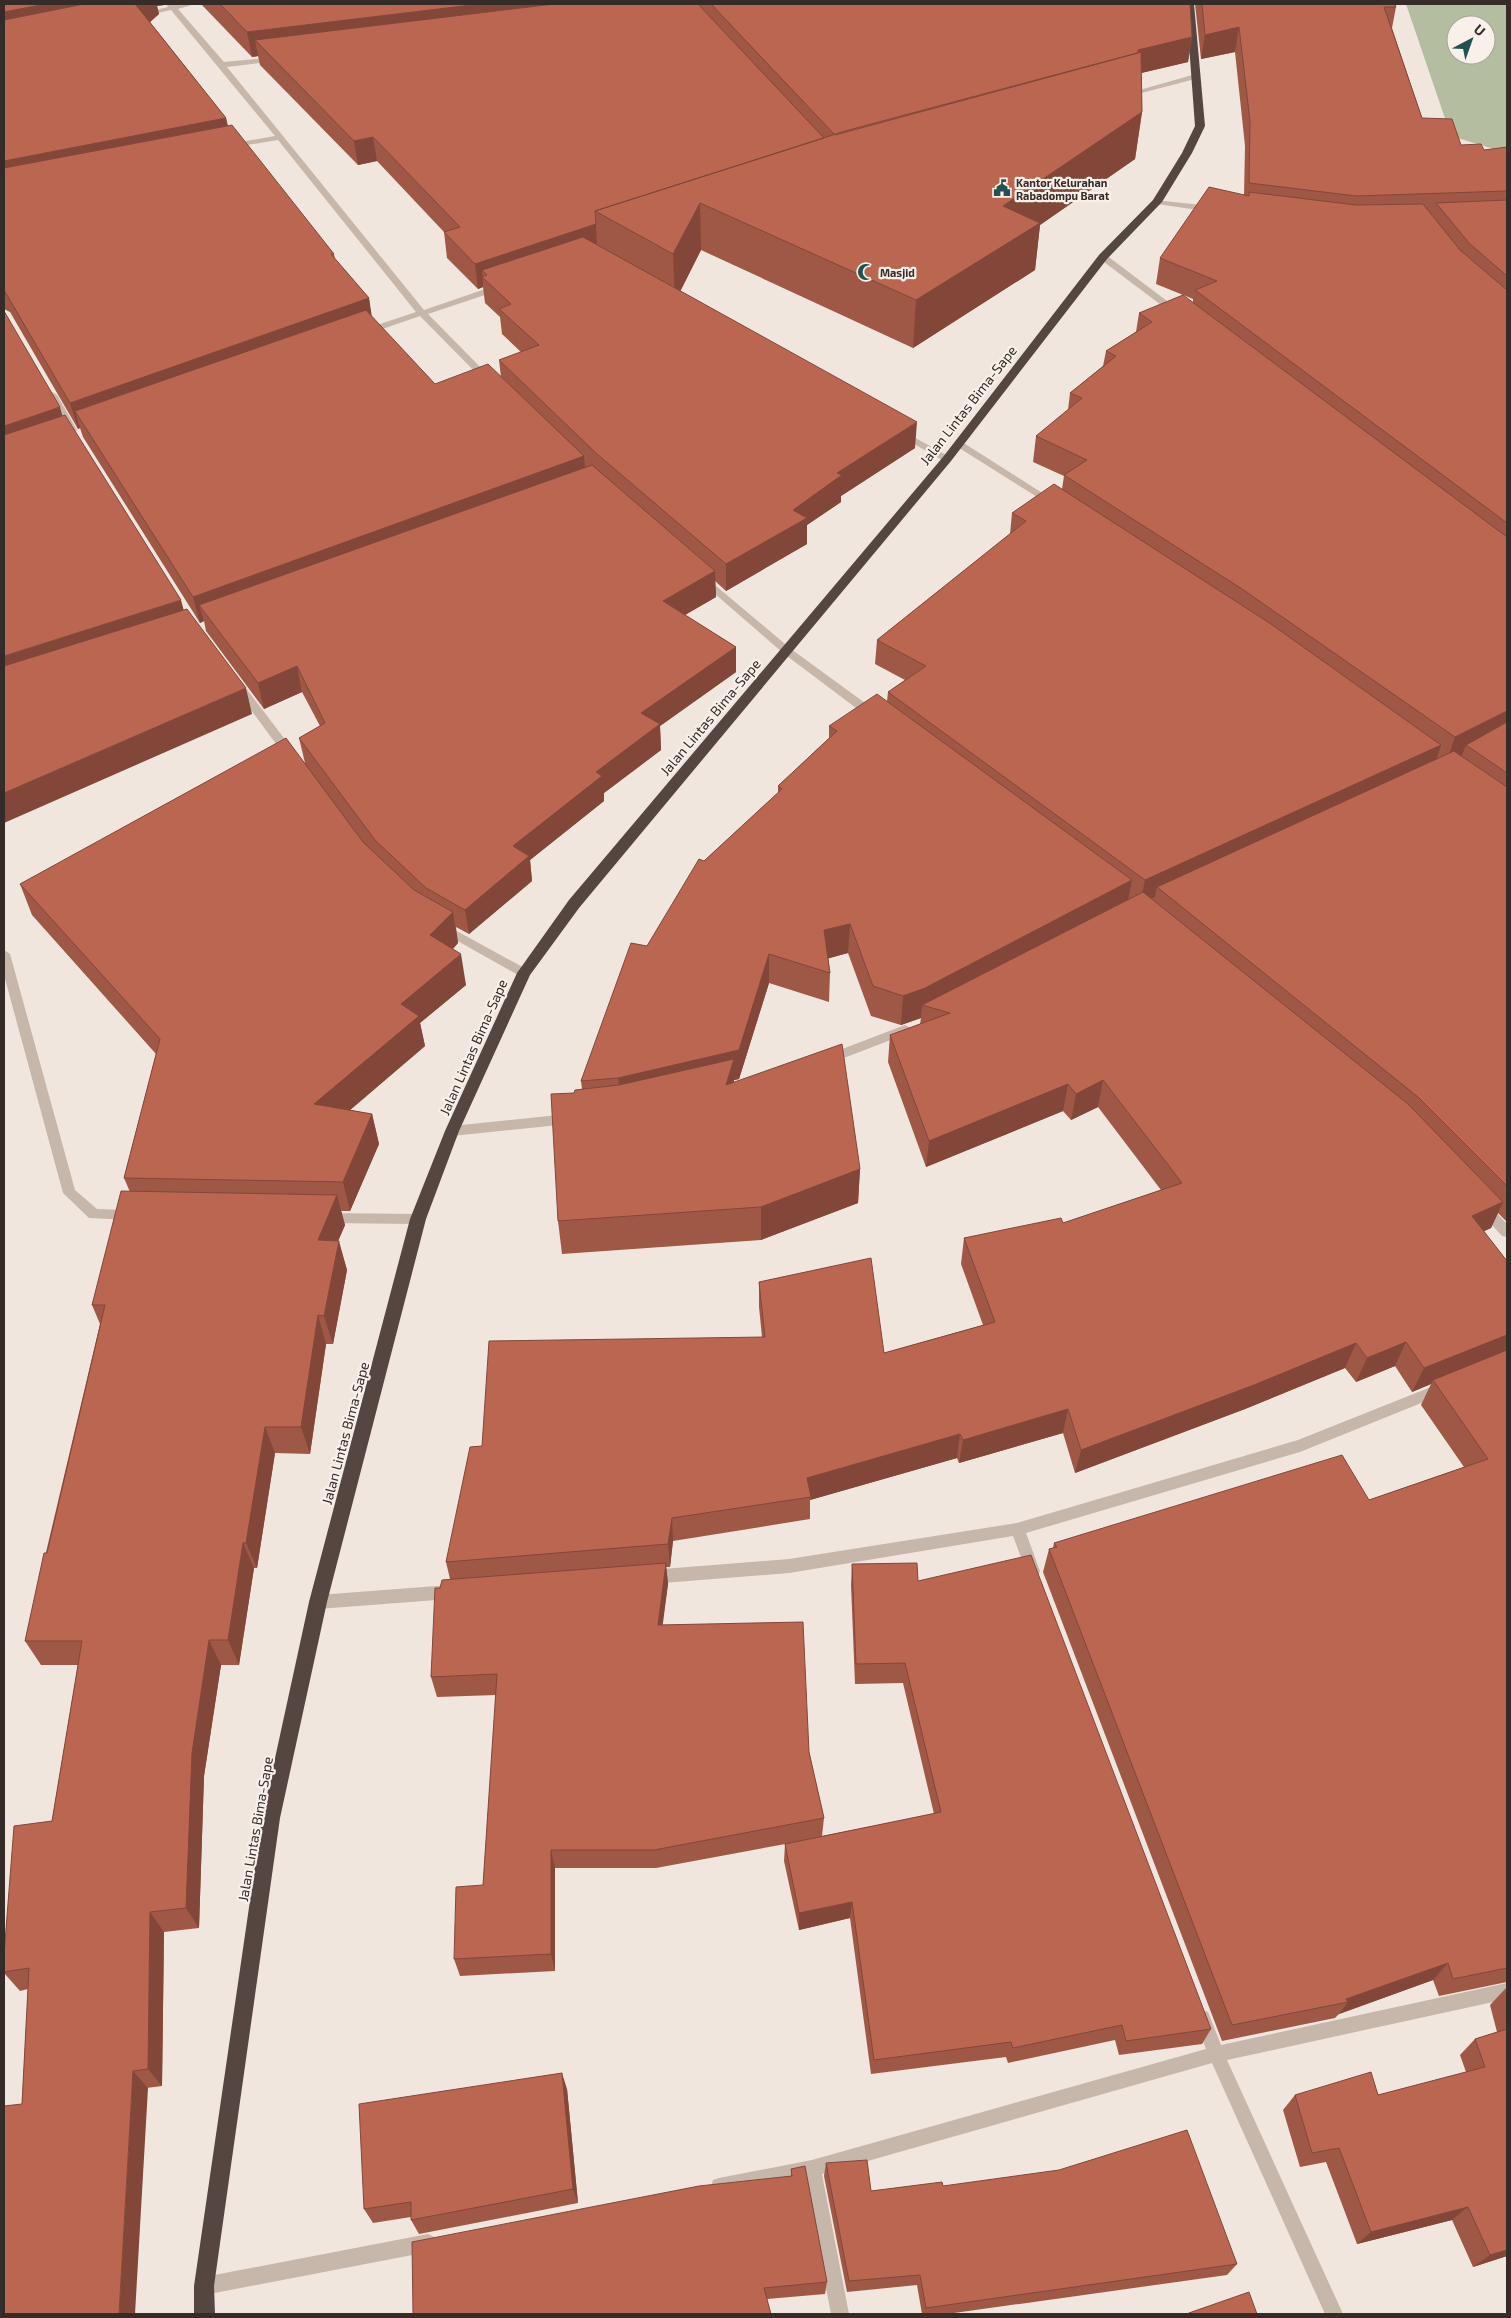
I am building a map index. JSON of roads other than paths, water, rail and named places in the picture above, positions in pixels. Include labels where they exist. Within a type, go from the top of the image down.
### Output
[{"type":"highway","name":"Jalan Lintas Bima-Sape","points":[[204,2314],[204,2286],[271,1818],[318,1602],[418,1220],[452,1131],[524,973],[574,904],[947,459],[1104,257],[1157,202],[1187,153],[1200,126],[1190,4]]},
{"type":"street","points":[[134,16],[172,6],[192,4]]},
{"type":"street","points":[[172,6],[422,312],[498,389]]},
{"type":"street","points":[[222,65],[281,58]]},
{"type":"street","points":[[1119,97],[1196,76]]},
{"type":"street","points":[[223,148],[280,137]]},
{"type":"street","points":[[1157,202],[1225,211]]},
{"type":"street","points":[[1104,257],[1183,317]]},
{"type":"street","points":[[356,336],[513,282]]},
{"type":"street","points":[[47,386],[77,437]]},
{"type":"street","points":[[896,431],[947,459]]},
{"type":"street","points":[[959,444],[1058,506]]},
{"type":"street","points":[[698,574],[787,651],[880,720]]},
{"type":"street","points":[[232,677],[298,765]]},
{"type":"street","points":[[433,922],[524,973]]},
{"type":"street","points":[[4,954],[69,1193],[94,1214],[143,1215]]},
{"type":"street","points":[[821,1062],[918,1025]]},
{"type":"street","points":[[452,1131],[584,1117]]},
{"type":"street","points":[[1472,1196],[1507,1232]]},
{"type":"street","points":[[310,1218],[418,1220]]},
{"type":"street","points":[[632,1578],[789,1566],[1017,1529],[1300,1446],[1453,1384]]},
{"type":"street","points":[[1017,1529],[1038,1584]]},
{"type":"street","points":[[318,1602],[465,1591]]},
{"type":"street","points":[[704,2189],[812,2168],[1216,2054],[1507,1991]]},
{"type":"street","points":[[1198,2008],[1216,2054],[1334,2314]]},
{"type":"street","points":[[812,2168],[840,2314]]},
{"type":"street","points":[[204,2286],[440,2240]]},
{"type":"place","name":"Kantor Kelurahan Rabadompu Barat","points":[[1002,188]]},
{"type":"place","name":"Masjid","points":[[866,272]]}]
